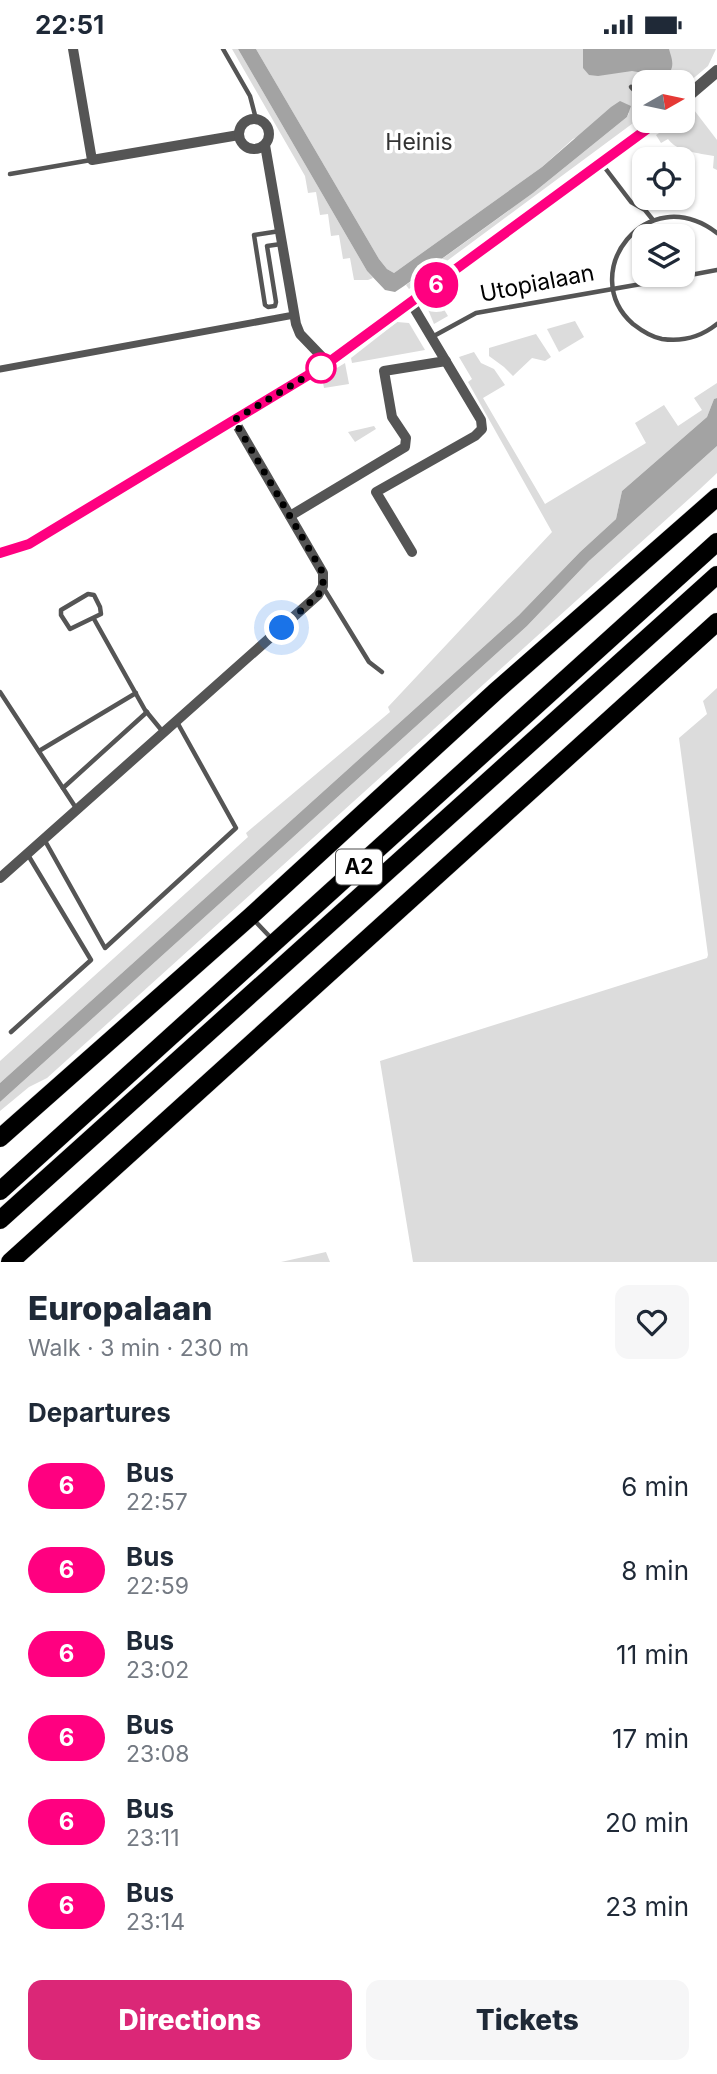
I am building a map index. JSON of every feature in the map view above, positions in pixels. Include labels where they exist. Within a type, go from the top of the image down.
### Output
[{"type":"highway","name":"A2","points":[[0,1138],[251,916],[495,692],[717,497]]},
{"type":"highway","name":"A2","points":[[0,1191],[717,542]]},
{"type":"highway","name":"A2","points":[[0,1220],[717,575]]},
{"type":"highway","name":"A2","points":[[10,1262],[717,622]]},
{"type":"street","points":[[73,49],[92,160],[239,135]]},
{"type":"street","points":[[695,91],[717,72]]},
{"type":"street","points":[[695,95],[717,82]]},
{"type":"street","points":[[239,135],[245,121],[256,119],[268,126],[269,136],[265,145],[294,314],[300,334],[324,359],[325,365]]},
{"type":"street","points":[[0,554],[29,544],[325,365],[642,133]]},
{"type":"street","points":[[239,135],[247,147],[256,149],[265,145]]},
{"type":"street","points":[[411,303],[481,420],[482,429],[475,436],[376,492],[412,552]]},
{"type":"street","points":[[0,369],[294,314]]},
{"type":"street","points":[[290,516],[405,447],[406,438],[392,417],[384,371],[446,361]]},
{"type":"street","points":[[0,877],[318,595],[323,586],[323,573],[234,420]]},
{"type":"lane","points":[[223,49],[250,96],[256,119]]},
{"type":"lane","points":[[10,174],[92,160]]},
{"type":"lane","points":[[602,163],[631,202],[645,210],[653,220],[667,216],[687,217],[705,223],[717,233]]},
{"type":"lane","name":"Utopialaan","points":[[653,220],[640,226],[627,238],[618,253],[613,271],[619,305],[628,319],[641,331],[656,338],[673,341],[690,339],[709,331],[717,324]]},
{"type":"lane","points":[[280,231],[254,236],[268,307],[275,306],[276,302],[267,246],[282,244]]},
{"type":"lane","name":"Utopialaan","points":[[432,337],[476,313],[717,270]]},
{"type":"lane","points":[[323,586],[369,661],[383,672]]},
{"type":"lane","points":[[92,594],[101,609],[99,616],[94,619],[70,629],[61,615],[61,610],[92,594]]},
{"type":"lane","points":[[94,619],[147,712],[164,733]]},
{"type":"lane","points":[[0,692],[77,810]]},
{"type":"lane","points":[[38,751],[136,693]]},
{"type":"lane","points":[[63,788],[147,712]]},
{"type":"lane","points":[[44,839],[105,948],[236,828],[177,721]]},
{"type":"lane","points":[[11,1032],[91,960],[28,854]]},
{"type":"lane","points":[[251,916],[275,942]]},
{"type":"green space","points":[[232,49],[238,49],[373,278],[354,280],[350,258],[343,259],[339,235],[331,236],[328,214],[320,215],[316,192],[308,193],[305,176]]},
{"type":"green space","name":"Heinis","points":[[256,49],[716,49],[708,66],[695,77],[695,70],[632,70],[632,124],[409,289],[406,285],[533,193],[629,113],[573,139],[542,167],[394,273],[379,259]]},
{"type":"green space","points":[[695,111],[717,140],[717,170],[713,168],[714,156],[695,153],[695,147],[677,147],[668,139],[661,143],[656,135],[695,133]]},
{"type":"green space","points":[[437,298],[448,316],[434,324],[427,307]]},
{"type":"green space","points":[[575,321],[584,337],[559,352],[547,329]]},
{"type":"green space","points":[[397,322],[409,323],[425,350],[352,363],[351,358]]},
{"type":"green space","points":[[536,334],[551,357],[545,361],[532,358],[513,376],[489,356],[489,348]]},
{"type":"green space","points":[[474,352],[481,363],[494,369],[505,385],[483,398],[545,504],[646,443],[635,423],[664,405],[678,426],[702,410],[694,398],[717,383],[717,398],[714,399],[707,417],[622,491],[616,519],[519,615],[0,1083],[0,1061],[248,837],[246,833],[390,712],[388,707],[552,532],[468,382],[472,379],[459,357]]},
{"type":"green space","points":[[345,363],[349,384],[324,388],[322,377]]},
{"type":"green space","points":[[374,426],[376,429],[355,442],[348,432]]},
{"type":"green space","points":[[717,446],[717,473],[700,489],[47,1078],[29,1087],[0,1111],[0,1102],[527,626],[589,561]]},
{"type":"green space","points":[[717,688],[717,1262],[413,1262],[380,1061],[707,958],[679,738],[707,714],[703,701]]},
{"type":"green space","points":[[326,1252],[330,1262],[281,1262]]},
{"type":"shaded area","points":[[238,49],[256,49],[379,259],[394,273],[542,167],[611,107],[620,101],[631,106],[627,117],[533,193],[395,292],[385,290],[367,271]]},
{"type":"shaded area","points":[[583,49],[669,49],[672,60],[670,70],[632,70],[598,76],[589,75],[583,68]]},
{"type":"shaded area","points":[[717,398],[717,446],[589,561],[527,626],[0,1102],[0,1083],[519,615],[616,519],[622,491],[707,417],[714,399]]},
{"type":"bus line","name":"6","points":[[0,553],[29,544],[162,462],[278,396],[325,365],[642,133]]},
{"type":"route","points":[[282,628],[318,595],[323,586],[323,573],[234,420],[278,396],[325,365],[321,368]]}]
